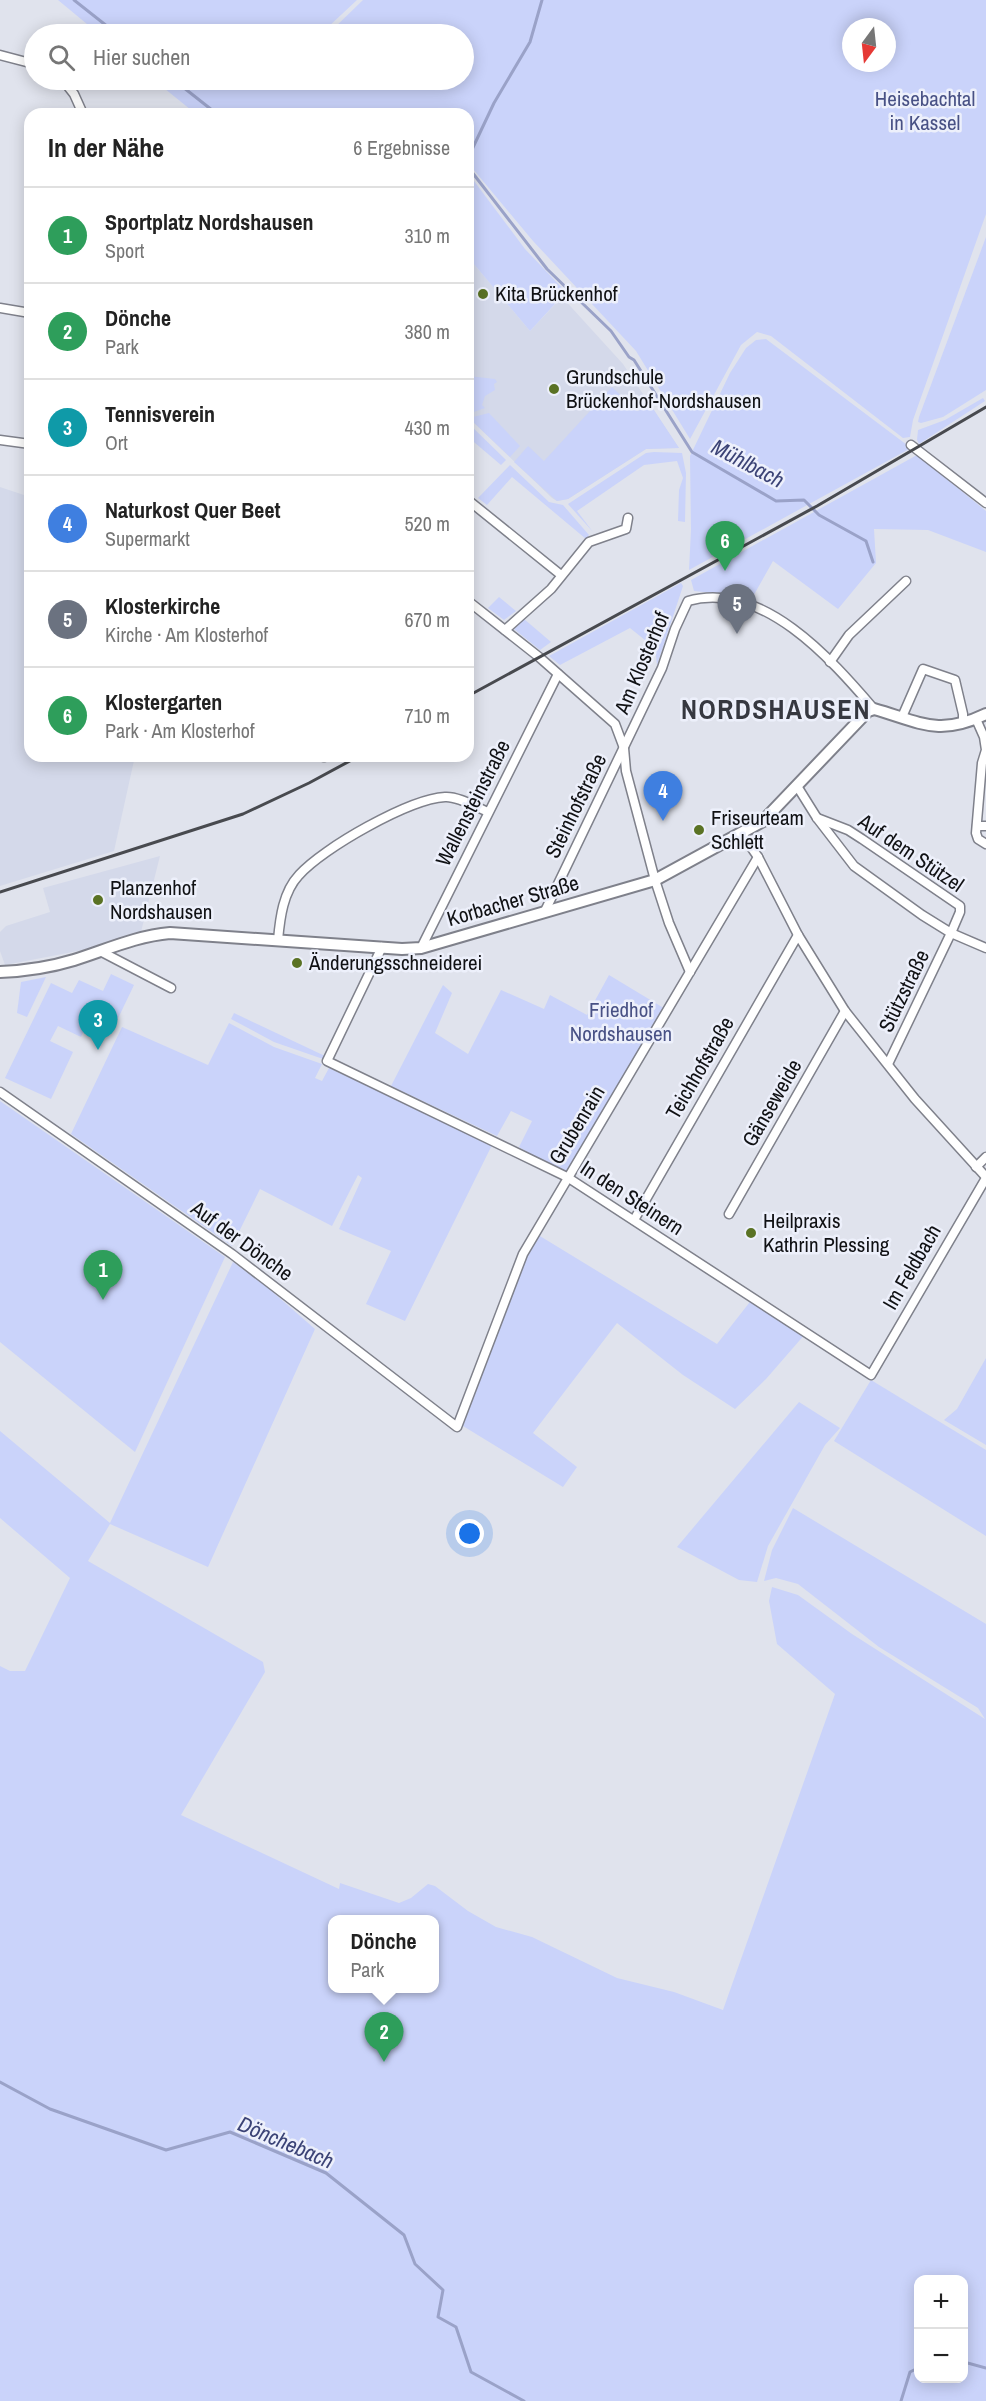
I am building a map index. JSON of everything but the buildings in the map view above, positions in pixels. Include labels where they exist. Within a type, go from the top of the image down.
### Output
[{"type":"street","points":[[0,55],[24,61]]},
{"type":"street","points":[[71,90],[80,108]]},
{"type":"street","points":[[0,308],[24,312]]},
{"type":"street","points":[[0,440],[24,443]]},
{"type":"street","points":[[911,444],[986,503]]},
{"type":"street","points":[[474,505],[561,575]]},
{"type":"street","points":[[505,630],[551,589],[589,542],[626,529],[628,518]]},
{"type":"street","points":[[830,662],[849,635],[906,581]]},
{"type":"street","name":"Am Klosterhof","points":[[624,748],[662,668],[675,629],[688,601],[702,597],[721,598],[754,605],[802,634],[874,709]]},
{"type":"street","points":[[474,606],[615,724],[624,748],[626,771],[655,880],[669,923],[690,972]]},
{"type":"street","points":[[902,717],[923,669],[955,680],[963,723]]},
{"type":"street","name":"Wallensteinstraße","points":[[421,948],[558,674]]},
{"type":"street","points":[[874,709],[918,724],[940,728],[981,717],[986,750],[982,764],[981,826],[976,833],[978,840],[986,844]]},
{"type":"street","name":"Korbacher Straße","points":[[0,972],[39,968],[73,960],[151,935],[170,933],[421,948],[655,880],[763,821],[868,711],[874,709]]},
{"type":"street","name":"Steinhofstraße","points":[[545,911],[624,748]]},
{"type":"street","points":[[797,786],[817,818],[854,866],[922,915],[951,933],[986,948]]},
{"type":"street","points":[[278,940],[280,917],[287,893],[298,875],[330,850],[418,802],[446,797],[488,812]]},
{"type":"street","name":"Auf dem Stützel","points":[[817,818],[848,830],[901,868],[955,901],[960,906],[960,912],[951,933]]},
{"type":"street","points":[[742,834],[758,856],[798,935],[846,1011],[915,1099],[986,1178]]},
{"type":"street","name":"Grubenrain","points":[[457,1427],[523,1254],[758,856]]},
{"type":"street","name":"Stützstraße","points":[[888,1064],[951,933]]},
{"type":"street","name":"Teichhofstraße","points":[[634,1220],[798,935]]},
{"type":"street","name":"In den Steinern","points":[[382,947],[327,1061],[567,1177],[871,1375]]},
{"type":"street","points":[[100,951],[171,988]]},
{"type":"street","name":"Gänseweide","points":[[729,1214],[846,1011]]},
{"type":"street","name":"Auf der Dönche","points":[[0,1092],[232,1254],[457,1427]]},
{"type":"street","points":[[976,1167],[986,1157]]},
{"type":"street","name":"Im Feldbach","points":[[871,1375],[986,1178]]},
{"type":"shaded area","name":"Grundschule Brückenhof-Nordshausen","points":[[474,264],[530,331],[562,297],[623,364],[679,448],[646,449],[568,499],[557,501],[474,423]]},
{"type":"shaded area","points":[[0,487],[24,495],[24,762],[134,762],[114,851],[0,886]]},
{"type":"shaded area","name":"Planzenhof Nordshausen","points":[[160,856],[141,932],[83,950],[5,965],[0,951],[0,932],[6,926],[50,912],[43,888]]},
{"type":"green space","points":[[58,0],[357,0],[331,24],[87,24]]},
{"type":"green space","name":"Heisebachtal in Kassel","points":[[363,0],[986,0],[986,214],[913,420],[910,437],[903,438],[771,336],[757,332],[741,345],[690,439],[636,351],[533,241],[474,170],[474,108],[189,108],[166,90],[474,90],[474,24],[338,24]]},
{"type":"green space","points":[[474,181],[525,249],[566,292],[530,331],[474,264]]},
{"type":"green space","points":[[986,237],[986,390],[943,417],[918,422],[919,417]]},
{"type":"green space","points":[[766,339],[911,448],[689,570],[690,456],[730,373],[746,348],[756,340]]},
{"type":"green space","points":[[474,377],[495,379],[497,382],[494,384],[495,390],[485,396],[482,405],[485,408],[474,412]]},
{"type":"green space","points":[[612,387],[637,411],[652,407],[679,448],[646,449],[568,499],[557,501],[514,462],[528,446],[544,461]]},
{"type":"green space","points":[[983,398],[985,401],[919,444],[918,430],[945,420]]},
{"type":"green space","points":[[489,413],[520,446],[510,457],[474,423],[474,417]]},
{"type":"green space","points":[[474,429],[506,460],[501,465],[474,442]]},
{"type":"green space","points":[[646,453],[682,453],[686,473],[685,522],[678,521],[679,490],[683,478],[677,461],[644,465],[577,511],[593,532],[568,504]]},
{"type":"green space","points":[[917,455],[986,511],[986,552],[928,530],[874,529],[876,563],[838,609],[773,561],[751,600],[694,591],[691,580]]},
{"type":"green space","points":[[510,465],[549,502],[563,505],[589,535],[586,539],[512,477],[487,505],[478,498]]},
{"type":"green space","points":[[681,583],[683,586],[657,665],[655,648],[630,628],[560,665],[549,656]]},
{"type":"green space","points":[[499,597],[516,611],[504,620],[488,608]]},
{"type":"green space","points":[[524,619],[551,642],[540,650],[514,629]]},
{"type":"green space","points":[[111,974],[134,985],[111,1033],[88,1022],[81,1037],[58,1026],[50,1041],[73,1052],[51,1099],[5,1078],[51,983],[72,993],[79,980],[103,991]]},
{"type":"green space","name":"Friedhof Nordshausen","points":[[609,975],[667,1010],[567,1177],[519,1147],[532,1121],[511,1111],[497,1136],[391,1086],[443,985],[452,993],[435,1033],[468,1054],[501,990],[544,1009],[550,995],[587,1015]]},
{"type":"green space","points":[[46,977],[27,1017],[17,1013],[21,982]]},
{"type":"green space","points":[[234,1013],[325,1056],[323,1059],[274,1042],[231,1019]]},
{"type":"green space","points":[[229,1023],[274,1047],[322,1064],[315,1078],[322,1081],[329,1068],[492,1145],[405,1321],[366,1304],[391,1251],[339,1229],[362,1178],[358,1175],[332,1226],[260,1189],[232,1246],[71,1134],[122,1027],[208,1065]]},
{"type":"green space","points":[[0,1101],[225,1257],[135,1452],[0,1342]]},
{"type":"green space","points":[[535,1233],[717,1344],[753,1298],[806,1333],[766,1379],[735,1409],[683,1375],[617,1323],[533,1433],[577,1467],[563,1487],[463,1426]]},
{"type":"green space","points":[[233,1262],[268,1288],[315,1329],[208,1567],[110,1524],[88,1561],[263,1662],[265,1672],[181,1815],[339,1889],[340,1883],[399,1903],[411,1898],[428,1884],[435,1886],[468,1911],[496,1927],[532,1937],[617,1978],[674,1992],[723,2010],[835,1694],[777,1644],[769,1601],[772,1587],[798,1595],[852,1634],[985,1719],[978,1708],[879,1647],[798,1584],[776,1578],[764,1581],[772,1550],[793,1508],[986,1624],[986,2401],[0,2401],[0,1666],[10,1671],[25,1671],[70,1578],[0,1518],[0,1431],[110,1523]]},
{"type":"green space","points":[[986,1358],[986,1445],[944,1420],[957,1409]]},
{"type":"green space","points":[[871,1380],[986,1450],[986,1536],[834,1441]]},
{"type":"green space","points":[[799,1402],[840,1428],[825,1445],[768,1546],[757,1582],[739,1580],[677,1547]]},
{"type":"waterway","points":[[74,0],[104,24]]},
{"type":"waterway","name":"Mühlbach","points":[[474,145],[494,103],[530,42],[542,0]]},
{"type":"waterway","points":[[187,90],[209,108]]},
{"type":"waterway","name":"Mühlbach","points":[[474,175],[547,269],[611,331],[629,357],[634,360],[692,452],[776,501],[804,500],[819,515],[866,541],[873,562]]},
{"type":"waterway","name":"Dönchebach","points":[[0,2082],[50,2109],[166,2150],[230,2132],[326,2173],[404,2235],[415,2264],[443,2290],[438,2317],[456,2327],[471,2372],[524,2401]]},
{"type":"waterway","name":"Dönchebach","points":[[968,2363],[986,2368]]},
{"type":"waterway","name":"Dönchebach","points":[[901,2401],[910,2372],[914,2370]]},
{"type":"railway","points":[[474,693],[817,506],[986,407]]},
{"type":"railway","points":[[0,892],[243,814],[348,762]]},
{"type":"place","name":"Kita Brückenhof","points":[[483,294]]},
{"type":"place","name":"Grundschule Brückenhof-Nordshausen","points":[[554,389]]},
{"type":"place","name":"Klostergarten","points":[[725,571]]},
{"type":"place","name":"Klosterkirche","points":[[737,634]]},
{"type":"place","name":"Naturkost Quer Beet","points":[[663,821]]},
{"type":"place","name":"Friseurteam Schlett","points":[[699,830]]},
{"type":"place","name":"Planzenhof Nordshausen","points":[[98,900]]},
{"type":"place","name":"Änderungsschneiderei","points":[[297,963]]},
{"type":"place","name":"Tennisverein","points":[[98,1050]]},
{"type":"place","name":"Heilpraxis Kathrin Plessing","points":[[751,1233]]},
{"type":"place","name":"Sportplatz Nordshausen","points":[[103,1300]]},
{"type":"place","name":"Dönche","points":[[384,2062]]},
{"type":"district","name":"NORDSHAUSEN","points":[[776,710]]}]
